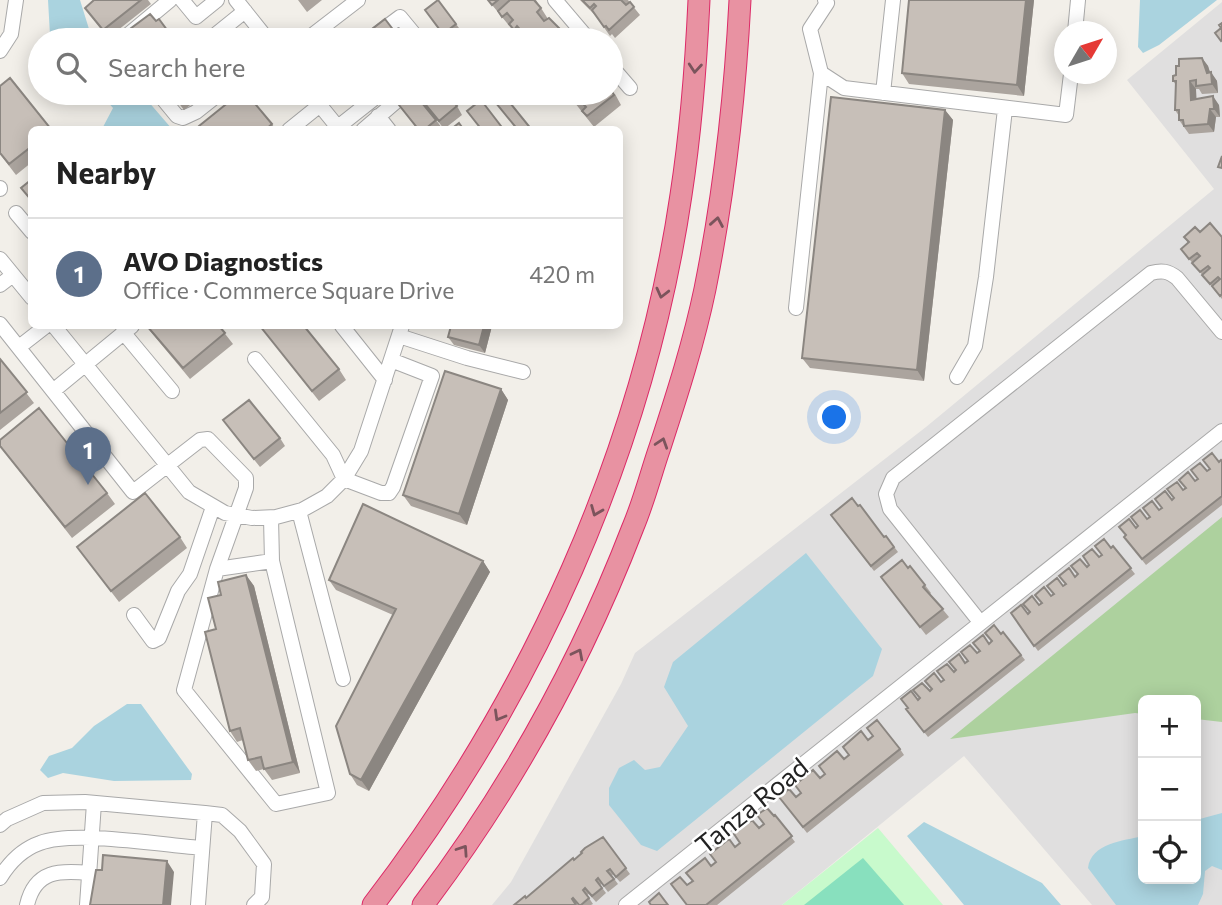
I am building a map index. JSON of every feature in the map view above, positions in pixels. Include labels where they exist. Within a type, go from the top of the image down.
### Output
[{"type":"highway","points":[[373,905],[468,770],[514,691],[555,608],[597,509],[631,411],[667,276],[684,172],[699,0]]},
{"type":"highway","points":[[423,905],[501,794],[549,710],[591,627],[634,525],[683,378],[705,291],[730,125],[740,0]]},
{"type":"street","points":[[0,51],[11,34],[16,0]]},
{"type":"street","points":[[136,28],[170,0]]},
{"type":"street","points":[[182,0],[196,17],[217,0]]},
{"type":"street","points":[[322,28],[358,0]]},
{"type":"street","points":[[555,0],[579,28]]},
{"type":"street","points":[[883,93],[893,0]]},
{"type":"street","points":[[1076,21],[1079,0]]},
{"type":"street","points":[[796,308],[821,73],[810,29],[826,2]]},
{"type":"street","points":[[220,28],[240,6],[258,28]]},
{"type":"street","points":[[385,28],[400,17],[409,28]]},
{"type":"street","points":[[821,73],[844,88],[1066,115],[1070,84]]},
{"type":"street","points":[[623,80],[630,88]]},
{"type":"street","points":[[168,105],[177,116],[183,118],[209,105]]},
{"type":"street","points":[[206,122],[219,105]]},
{"type":"street","points":[[294,126],[320,105],[337,126]]},
{"type":"street","points":[[341,126],[367,105]]},
{"type":"street","points":[[367,126],[391,105]]},
{"type":"street","points":[[957,377],[975,346],[986,277],[1005,109]]},
{"type":"street","points":[[377,116],[385,126]]},
{"type":"street","points":[[16,212],[28,227]]},
{"type":"street","points":[[0,259],[28,293]]},
{"type":"street","points":[[980,622],[890,509],[886,494],[894,478],[1151,273],[1170,272],[1222,332]]},
{"type":"street","points":[[0,285],[13,275]]},
{"type":"street","points":[[0,324],[133,492],[200,440],[208,439],[246,478],[246,488],[217,569],[184,690],[276,804],[328,793],[272,561],[271,518]]},
{"type":"street","points":[[19,347],[42,329]]},
{"type":"street","points":[[56,329],[189,492],[213,507],[236,516],[271,518],[299,512],[319,501],[340,483],[361,451],[401,331],[467,358],[523,372]]},
{"type":"street","points":[[54,391],[127,329],[172,391]]},
{"type":"street","points":[[344,329],[384,380]]},
{"type":"street","points":[[256,359],[333,455],[340,483]]},
{"type":"street","points":[[340,483],[381,493],[389,493],[393,487],[432,376],[391,360]]},
{"type":"street","name":"Tanza Road","points":[[626,905],[1222,431]]},
{"type":"street","points":[[134,615],[153,641],[159,638],[177,591],[190,574],[213,507]]},
{"type":"street","points":[[299,512],[343,678]]},
{"type":"street","points":[[217,569],[272,561]]},
{"type":"street","points":[[0,825],[7,819],[43,803],[94,803],[222,815],[240,831],[264,864],[262,897],[254,905]]},
{"type":"street","points":[[87,905],[94,803]]},
{"type":"street","points":[[198,905],[205,813]]},
{"type":"street","points":[[0,878],[9,863],[39,843],[65,838],[202,848]]},
{"type":"street","points":[[27,905],[35,886],[52,872],[66,870],[89,873]]},
{"type":"shaded area","points":[[1222,2],[1222,905],[1092,905],[964,756],[782,905],[492,905],[511,882],[621,684],[635,653],[926,427],[1214,189],[1127,80]]},
{"type":"green space","points":[[1222,517],[1222,722],[1201,720],[1201,695],[1138,695],[1138,713],[950,739]]},
{"type":"green space","points":[[878,828],[943,905],[782,905]]},
{"type":"green space","points":[[863,858],[904,905],[804,905]]},
{"type":"water","points":[[48,0],[80,0],[89,28],[50,28]]},
{"type":"water","points":[[1140,0],[1217,0],[1159,45],[1143,53],[1138,47]]},
{"type":"water","points":[[110,105],[151,105],[169,126],[104,126],[113,108]]},
{"type":"water","points":[[806,553],[882,649],[873,676],[657,851],[641,845],[609,805],[609,788],[619,768],[634,760],[645,770],[660,767],[688,726],[664,687],[673,662]]},
{"type":"water","points":[[127,704],[141,704],[192,774],[191,780],[114,781],[63,773],[48,778],[40,770],[49,756],[72,748],[94,726]]},
{"type":"water","points":[[1222,813],[1222,870],[1212,866],[1205,871],[1203,894],[1198,905],[1116,905],[1088,868],[1090,860],[1101,848],[1138,837],[1138,884],[1201,884],[1201,819]]},
{"type":"water","points":[[924,822],[1042,883],[1061,905],[964,905],[907,836]]},
{"type":"building","points":[[94,0],[141,0],[106,28],[101,28],[85,8]]},
{"type":"building","points":[[438,0],[456,24],[451,28],[438,28],[425,10]]},
{"type":"building","points":[[510,0],[534,0],[541,8],[537,12],[544,21],[549,18],[559,28],[512,28],[509,24],[513,20],[507,13],[502,17],[498,11]]},
{"type":"building","points":[[582,0],[621,0],[626,5],[630,2],[634,7],[611,28],[604,27],[592,10],[596,6],[594,4],[590,8]]},
{"type":"building","points":[[909,0],[1026,0],[1017,85],[902,73]]},
{"type":"building","points":[[150,14],[156,21],[159,19],[166,28],[131,28]]},
{"type":"building","points":[[385,19],[392,28],[373,28]]},
{"type":"building","points":[[1222,23],[1222,40],[1221,41],[1215,33]]},
{"type":"building","points":[[1202,58],[1207,73],[1211,72],[1212,84],[1196,86],[1196,80],[1190,81],[1191,100],[1213,96],[1214,109],[1210,109],[1208,124],[1184,126],[1183,120],[1179,120],[1179,110],[1175,110],[1176,81],[1173,81],[1173,76],[1176,75],[1179,59]]},
{"type":"building","points":[[10,78],[28,100],[28,105],[32,105],[49,126],[28,126],[28,149],[9,164],[0,153],[0,86]]},
{"type":"building","points":[[831,97],[945,110],[917,370],[802,358]]},
{"type":"building","points":[[225,105],[256,105],[272,124],[270,126],[199,126]]},
{"type":"building","points":[[399,105],[424,105],[436,120],[429,126],[416,126]]},
{"type":"building","points":[[426,105],[456,105],[457,106],[439,121]]},
{"type":"building","points":[[475,105],[485,105],[501,126],[479,126],[467,111]]},
{"type":"building","points":[[498,105],[512,105],[529,126],[515,126]]},
{"type":"building","points":[[584,105],[601,105],[587,116],[582,111],[586,107]]},
{"type":"building","points":[[28,182],[28,196],[21,188]]},
{"type":"building","points":[[1210,223],[1222,237],[1220,296],[1212,286],[1220,279],[1218,277],[1210,284],[1202,275],[1210,268],[1208,266],[1200,272],[1192,263],[1200,256],[1197,253],[1189,259],[1181,249],[1189,242],[1184,237],[1195,227],[1200,232]]},
{"type":"building","points":[[150,329],[222,329],[225,333],[183,368]]},
{"type":"building","points":[[262,329],[306,329],[339,369],[312,391]]},
{"type":"building","points":[[450,329],[483,329],[479,345],[448,337]]},
{"type":"building","points":[[0,359],[27,392],[0,413]]},
{"type":"building","points":[[445,371],[501,389],[459,514],[403,495]]},
{"type":"building","points":[[249,400],[280,438],[254,459],[223,420]]},
{"type":"building","points":[[39,408],[107,493],[65,527],[0,446],[0,440]]},
{"type":"building","points":[[1212,453],[1219,462],[1222,461],[1222,496],[1142,559],[1119,527],[1129,519],[1136,528],[1138,526],[1131,517],[1140,510],[1147,519],[1150,517],[1143,508],[1152,501],[1159,510],[1162,508],[1155,499],[1165,491],[1172,500],[1174,498],[1167,489],[1177,482],[1183,490],[1186,488],[1179,480],[1188,472],[1195,481],[1198,479],[1191,470],[1200,463],[1207,471],[1210,469],[1203,460]]},
{"type":"building","points":[[145,493],[180,537],[111,591],[77,547]]},
{"type":"building","points":[[852,498],[894,547],[871,566],[831,515]]},
{"type":"building","points":[[363,504],[483,561],[361,780],[350,774],[336,726],[396,609],[329,580]]},
{"type":"building","points":[[1104,539],[1131,568],[1034,646],[1011,613],[1021,605],[1028,614],[1030,612],[1023,604],[1032,596],[1039,605],[1042,603],[1035,595],[1044,587],[1051,596],[1054,594],[1047,586],[1057,578],[1063,586],[1066,584],[1059,576],[1069,568],[1075,577],[1078,574],[1071,566],[1080,559],[1087,567],[1089,565],[1083,556],[1092,549],[1099,557],[1102,555],[1095,546]]},
{"type":"building","points":[[902,560],[908,568],[910,566],[925,585],[923,587],[943,609],[920,627],[881,577]]},
{"type":"building","points":[[246,575],[293,762],[264,769],[261,757],[248,760],[240,728],[230,731],[205,632],[216,629],[208,598],[221,595],[218,582]]},
{"type":"building","points":[[994,625],[1021,655],[924,732],[901,699],[911,691],[918,700],[920,698],[913,690],[922,683],[930,691],[932,689],[925,681],[934,673],[941,682],[944,680],[937,671],[947,664],[954,672],[956,670],[949,662],[959,654],[965,663],[968,661],[961,652],[970,645],[977,653],[980,651],[973,643],[983,635],[989,644],[992,641],[985,633]]},
{"type":"building","points":[[877,720],[900,749],[803,827],[779,797],[789,789],[796,797],[801,793],[795,785],[813,770],[820,778],[825,774],[819,766],[837,751],[844,759],[849,755],[843,747],[861,731],[868,740],[873,736],[867,728]]},
{"type":"building","points":[[767,808],[792,836],[706,905],[687,905],[671,884],[680,877],[687,885],[693,881],[686,873],[705,858],[711,866],[716,862],[710,854],[729,839],[735,847],[740,843],[734,834],[752,820],[759,828],[764,824],[757,815]]},
{"type":"building","points":[[603,837],[626,868],[616,877],[610,869],[607,871],[614,879],[604,886],[598,878],[596,880],[602,888],[592,896],[585,888],[583,890],[589,898],[581,905],[573,898],[576,905],[514,905],[573,858],[574,860],[585,848]]},
{"type":"building","points":[[103,855],[167,861],[163,905],[90,905],[96,870],[102,870]]},
{"type":"building","points":[[659,893],[668,905],[651,905],[649,902]]},
{"type":"place","name":"AVO Diagnostics","points":[[88,485]]}]
